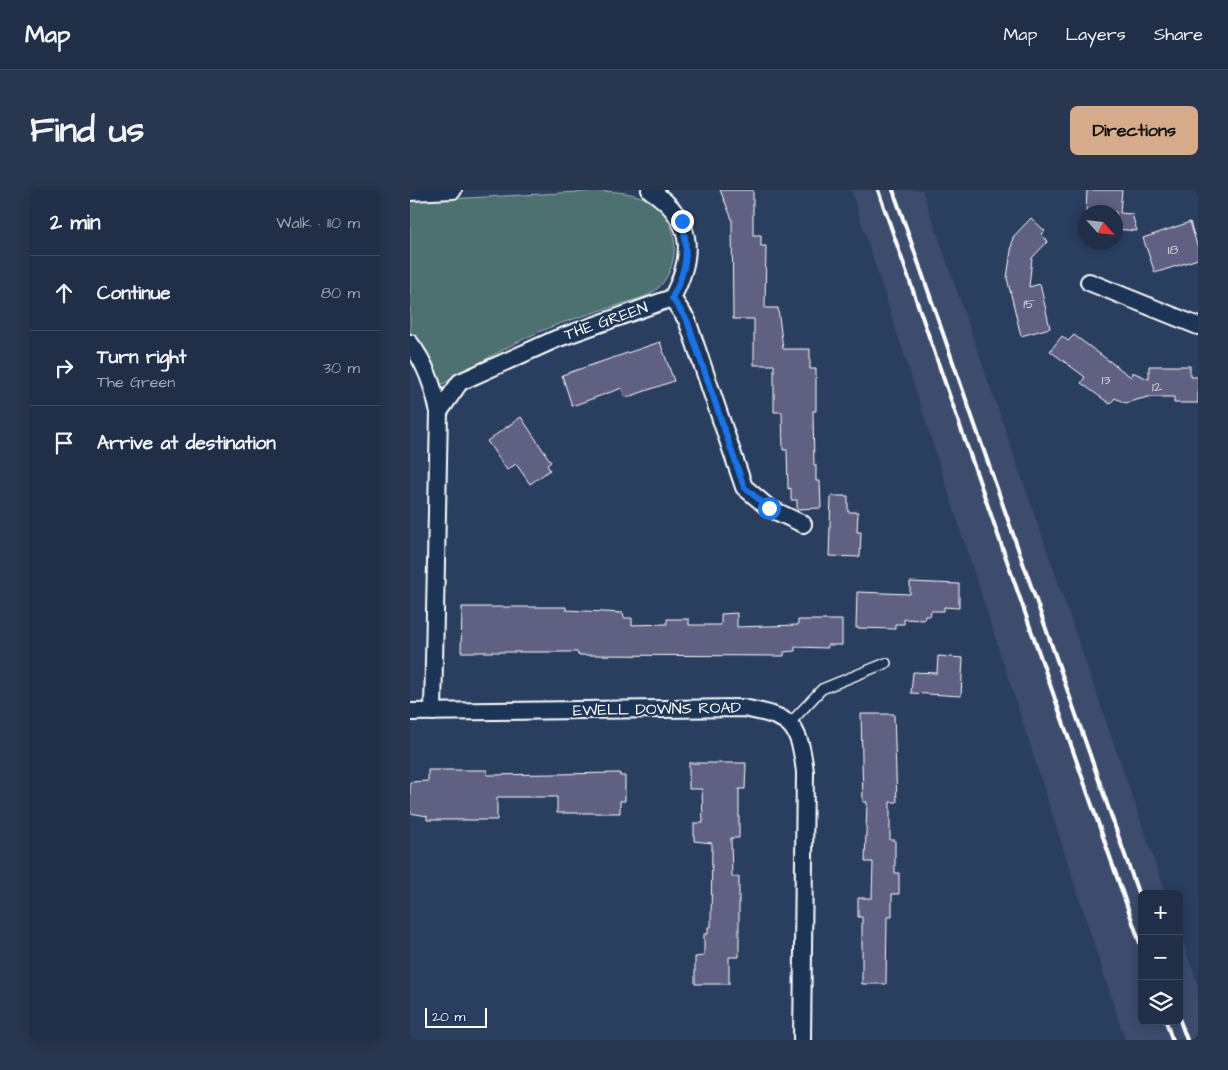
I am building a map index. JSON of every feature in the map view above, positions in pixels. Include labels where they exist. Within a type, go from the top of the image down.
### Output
[{"type":"street","points":[[410,192],[452,190]]},
{"type":"street","points":[[650,190],[667,201],[682,221],[687,245],[684,269],[672,298],[687,320],[744,487],[769,508],[803,524]]},
{"type":"street","points":[[1089,282],[1198,326]]},
{"type":"street","name":"THE GREEN","points":[[439,412],[460,382],[556,339],[672,298]]},
{"type":"street","points":[[410,343],[420,356],[432,383],[439,412],[433,712]]},
{"type":"street","name":"EWELL DOWNS ROAD","points":[[410,712],[743,708],[770,713],[790,723]]},
{"type":"street","points":[[790,723],[802,743],[805,772],[802,1040]]},
{"type":"lane","points":[[790,723],[822,689],[886,663]]},
{"type":"shaded area","points":[[851,190],[922,190],[1165,890],[1138,890],[1138,1025],[1183,1025],[1183,942],[1198,985],[1198,1040],[1125,1040]]},
{"type":"green space","points":[[599,191],[619,192],[638,196],[662,211],[672,229],[674,239],[673,260],[665,280],[658,288],[644,297],[541,331],[497,353],[441,385],[436,383],[410,336],[410,201]]},
{"type":"building","points":[[720,190],[753,190],[753,235],[761,235],[761,246],[766,246],[765,308],[778,308],[783,349],[810,349],[810,369],[816,369],[816,411],[813,411],[814,465],[816,465],[816,481],[820,481],[821,508],[797,509],[797,500],[791,500],[791,488],[788,489],[787,450],[783,450],[782,412],[774,412],[774,365],[754,365],[754,319],[733,319],[732,219]]},
{"type":"building","points":[[1087,190],[1122,190],[1121,205],[1086,205]]},
{"type":"building","points":[[1123,213],[1132,214],[1137,231],[1123,230]]},
{"type":"building","points":[[1031,218],[1045,231],[1041,235],[1048,241],[1032,258],[1029,287],[1040,284],[1050,328],[1021,336],[1007,278],[1013,237]]},
{"type":"building","points":[[1190,222],[1198,248],[1198,259],[1155,273],[1143,238]]},
{"type":"building","points":[[1074,335],[1131,377],[1132,372],[1149,379],[1149,366],[1190,366],[1190,377],[1198,377],[1198,403],[1174,403],[1174,397],[1148,397],[1125,403],[1115,398],[1110,404],[1081,383],[1085,377],[1050,351],[1062,336],[1068,341]]},
{"type":"building","points":[[660,342],[674,381],[625,398],[622,388],[572,406],[562,375]]},
{"type":"building","points":[[521,417],[551,462],[547,465],[550,470],[530,484],[516,464],[507,470],[487,441]]},
{"type":"building","points":[[831,496],[848,496],[848,512],[858,512],[857,532],[861,532],[860,557],[829,556]]},
{"type":"building","points":[[910,582],[959,584],[959,608],[944,607],[944,611],[931,611],[930,616],[925,616],[924,620],[904,619],[904,624],[895,624],[895,629],[856,628],[857,592],[910,594]]},
{"type":"building","points":[[462,607],[566,607],[566,610],[623,613],[624,618],[632,618],[632,625],[667,624],[667,619],[689,619],[689,625],[721,625],[721,614],[737,613],[737,627],[798,625],[798,620],[842,620],[842,645],[827,645],[828,648],[795,647],[795,651],[784,652],[784,656],[578,655],[577,652],[461,652]]},
{"type":"building","points":[[938,656],[963,658],[961,696],[911,693],[913,672],[937,673]]},
{"type":"building","points":[[861,714],[894,714],[897,802],[890,802],[890,840],[895,840],[895,873],[899,873],[899,894],[892,894],[892,917],[887,917],[886,984],[862,984],[862,917],[858,917],[858,898],[872,898],[873,862],[865,862],[867,802],[863,802]]},
{"type":"building","points":[[689,763],[746,763],[745,789],[739,789],[739,838],[731,838],[732,877],[739,877],[739,957],[729,957],[729,984],[695,984],[695,957],[704,956],[704,934],[708,934],[708,927],[711,927],[712,843],[694,841],[694,823],[703,823],[702,789],[689,789]]},
{"type":"building","points":[[428,770],[487,770],[487,775],[620,773],[620,776],[625,776],[625,801],[620,801],[620,813],[557,813],[557,797],[497,797],[497,820],[427,820],[427,816],[410,813],[410,782],[428,781]]},
{"type":"railway","points":[[878,190],[1138,938]]},
{"type":"railway","points":[[893,190],[1138,893]]},
{"type":"railway","points":[[1167,1025],[1172,1040]]},
{"type":"railway","points":[[1182,1025],[1187,1040]]},
{"type":"route","points":[[682,221],[687,245],[684,269],[672,298],[687,320],[744,487],[769,508]]}]
